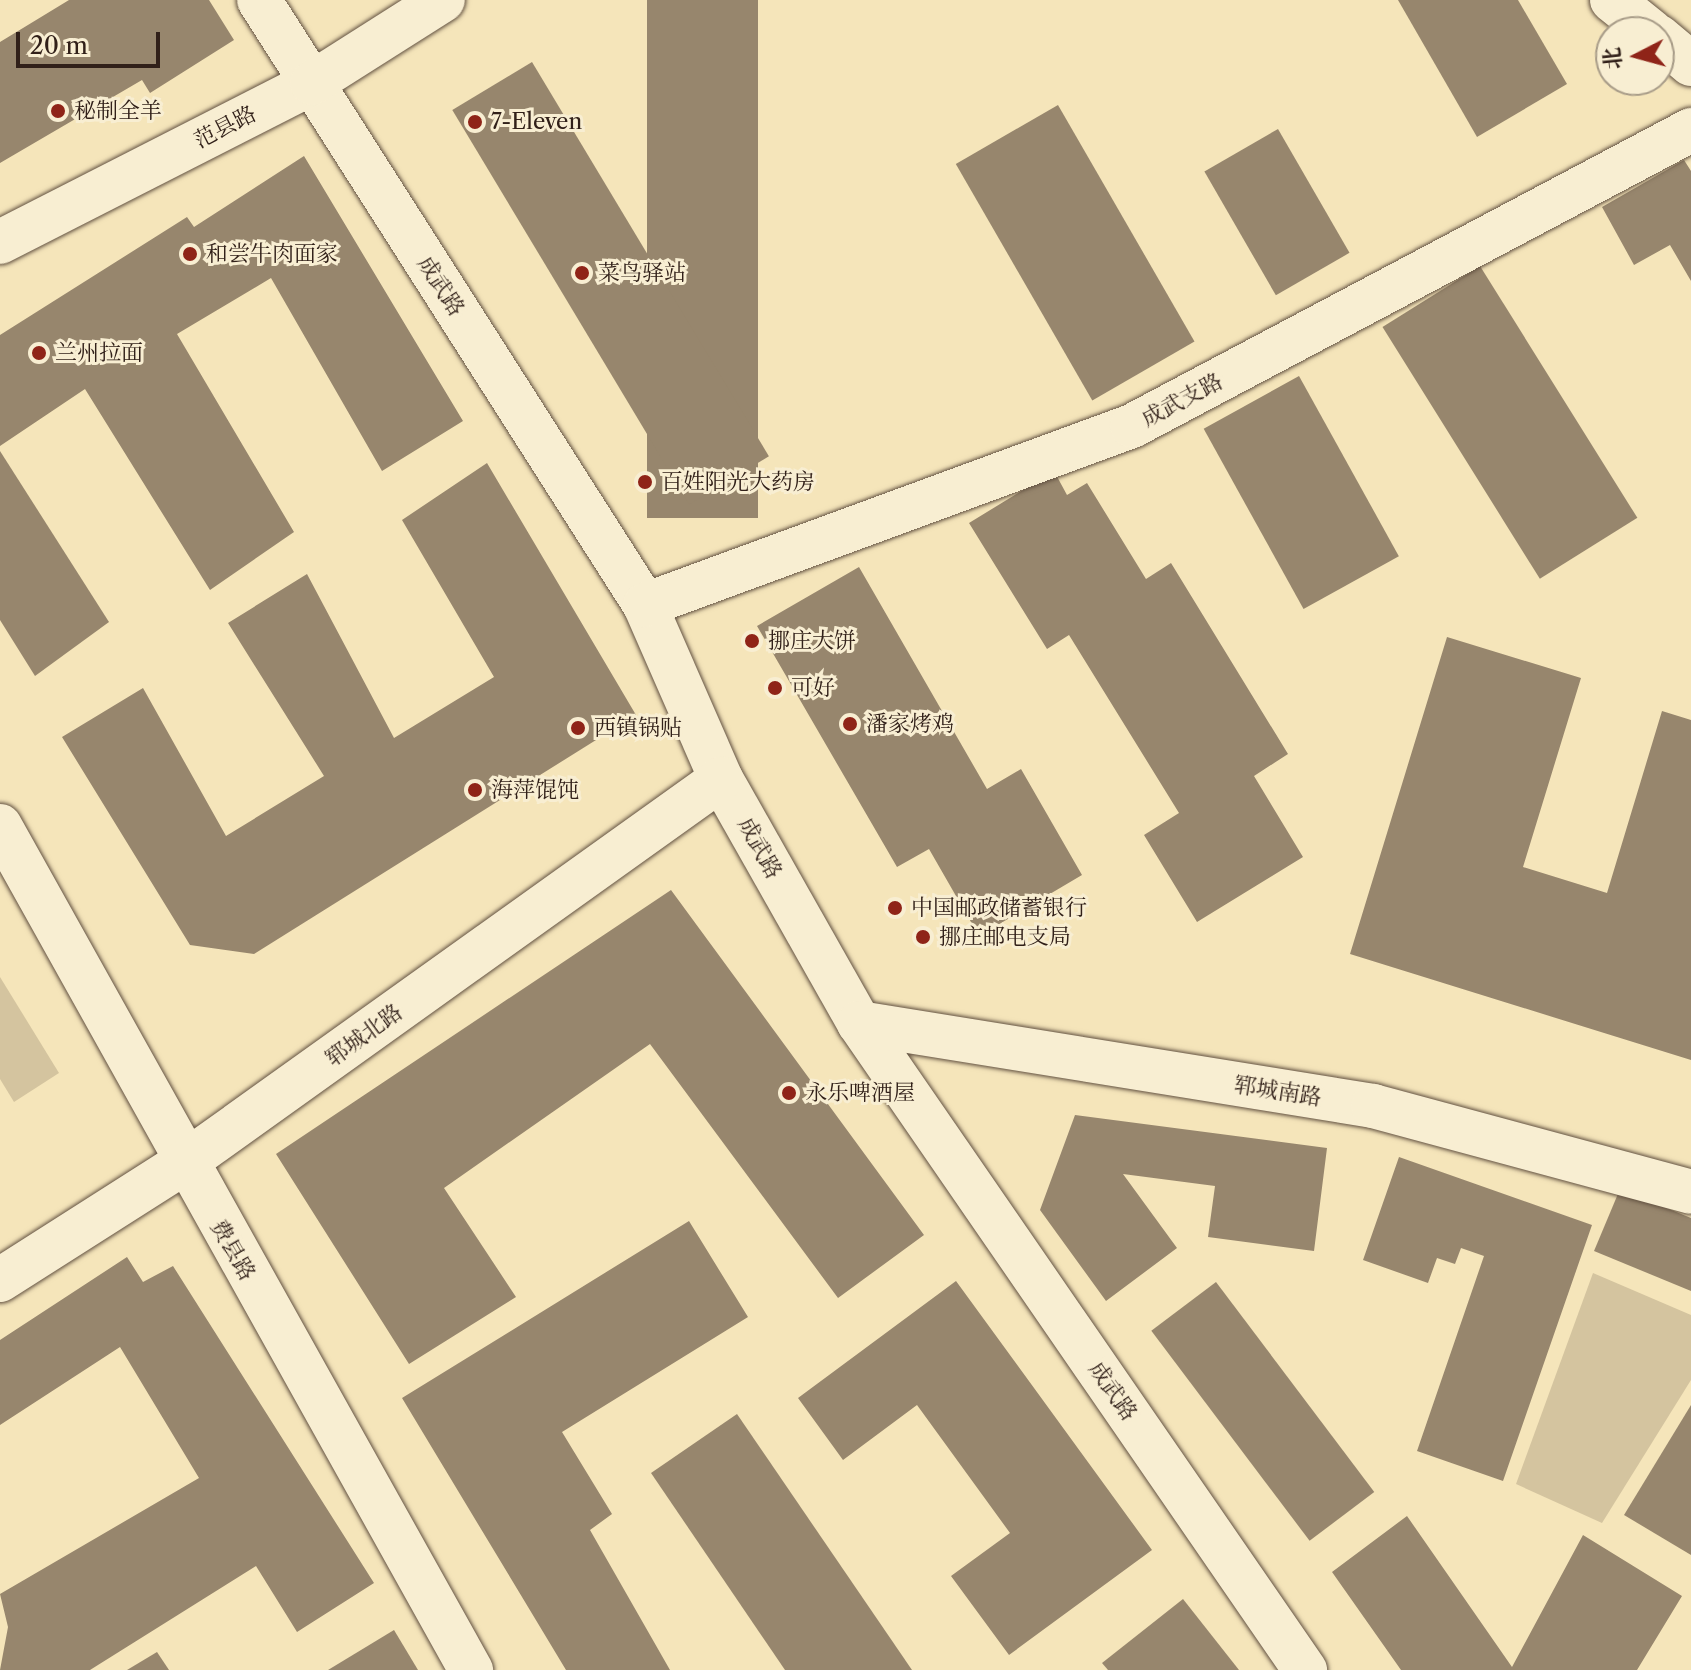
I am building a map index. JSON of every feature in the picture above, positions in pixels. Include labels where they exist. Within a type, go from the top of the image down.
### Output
[{"type":"street","name":"成武路","points":[[259,0],[645,605],[721,779],[859,1023],[1305,1670]]},
{"type":"street","name":"范县路","points":[[0,242],[312,83],[443,0]]},
{"type":"street","points":[[1612,0],[1633,16]]},
{"type":"street","name":"成武支路","points":[[645,605],[1132,426],[1691,130]]},
{"type":"street","name":"郓城北路","points":[[0,1280],[184,1163],[721,779]]},
{"type":"street","name":"费县路","points":[[0,826],[184,1163],[471,1670]]},
{"type":"street","name":"郓城南路","points":[[859,1023],[1373,1106],[1691,1192]]},
{"type":"shaded area","points":[[0,977],[59,1073],[14,1102],[0,1079]]},
{"type":"shaded area","points":[[1593,1273],[1691,1315],[1691,1380],[1602,1523],[1516,1484]]},
{"type":"building","points":[[69,0],[209,0],[234,40],[150,93],[142,80],[0,163],[0,42]]},
{"type":"building","points":[[647,0],[758,0],[758,518],[647,518]]},
{"type":"building","points":[[1398,0],[1518,0],[1567,84],[1477,137]]},
{"type":"building","points":[[532,62],[769,456],[689,504],[452,110]]},
{"type":"building","points":[[1058,105],[1194,341],[1092,400],[956,164]]},
{"type":"building","points":[[1278,129],[1350,253],[1276,295],[1204,172]]},
{"type":"building","points":[[304,156],[463,421],[382,471],[271,278],[177,334],[294,532],[210,590],[85,389],[0,446],[0,335],[187,217],[194,227]]},
{"type":"building","points":[[1684,160],[1691,171],[1691,281],[1670,245],[1634,265],[1602,207]]},
{"type":"building","points":[[1480,266],[1637,518],[1540,579],[1382,327]]},
{"type":"building","points":[[1299,376],[1399,556],[1304,609],[1204,429]]},
{"type":"building","points":[[0,451],[109,622],[35,676],[0,620]]},
{"type":"building","points":[[487,463],[636,715],[254,954],[190,945],[62,737],[143,688],[226,836],[324,776],[228,623],[307,574],[394,738],[494,677],[402,520]]},
{"type":"building","points":[[1054,471],[1067,495],[1087,483],[1146,579],[1171,563],[1288,754],[1254,776],[1303,857],[1197,922],[1144,835],[1179,813],[1069,635],[1047,649],[969,523]]},
{"type":"building","points":[[859,567],[987,789],[1021,769],[1082,875],[979,936],[929,849],[897,867],[757,626]]},
{"type":"building","points":[[1447,637],[1581,678],[1523,867],[1607,893],[1662,711],[1691,720],[1691,1060],[1350,954]]},
{"type":"building","points":[[671,890],[924,1235],[838,1298],[650,1044],[444,1188],[516,1297],[409,1364],[276,1154]]},
{"type":"building","points":[[1075,1115],[1327,1148],[1314,1251],[1208,1237],[1215,1186],[1123,1174],[1177,1248],[1106,1301],[1040,1210]]},
{"type":"building","points":[[1399,1157],[1592,1225],[1503,1481],[1417,1451],[1484,1256],[1461,1248],[1455,1264],[1437,1258],[1428,1283],[1363,1260]]},
{"type":"building","points":[[1620,1189],[1691,1218],[1691,1291],[1594,1251]]},
{"type":"building","points":[[689,1221],[748,1317],[562,1432],[612,1514],[590,1530],[670,1670],[566,1670],[402,1398]]},
{"type":"building","points":[[127,1257],[143,1282],[173,1266],[374,1583],[297,1632],[256,1566],[90,1670],[0,1670],[8,1627],[0,1594],[199,1478],[120,1347],[0,1425],[0,1340]]},
{"type":"building","points":[[956,1281],[1152,1550],[1009,1655],[951,1576],[1010,1533],[917,1405],[843,1460],[798,1398]]},
{"type":"building","points":[[1216,1282],[1374,1492],[1310,1541],[1151,1331]]},
{"type":"building","points":[[1691,1405],[1691,1555],[1624,1515]]},
{"type":"building","points":[[737,1414],[912,1670],[785,1670],[651,1473]]},
{"type":"building","points":[[1407,1516],[1512,1667],[1583,1535],[1682,1596],[1637,1670],[1401,1670],[1332,1572]]},
{"type":"building","points":[[1183,1599],[1239,1670],[1108,1670],[1102,1663]]},
{"type":"building","points":[[394,1630],[418,1670],[328,1670]]},
{"type":"building","points":[[157,1652],[169,1670],[127,1670]]},
{"type":"place","name":"秘制全羊","points":[[58,111]]},
{"type":"place","name":"7-Eleven","points":[[475,122]]},
{"type":"place","name":"和尝牛肉面家","points":[[190,254]]},
{"type":"place","name":"菜鸟驿站","points":[[582,273]]},
{"type":"place","name":"兰州拉面","points":[[39,353]]},
{"type":"place","name":"百姓阳光大药房","points":[[645,482]]},
{"type":"place","name":"挪庄大饼","points":[[752,641]]},
{"type":"place","name":"可好","points":[[775,688]]},
{"type":"place","name":"潘家烤鸡","points":[[850,724]]},
{"type":"place","name":"西镇锅贴","points":[[578,728]]},
{"type":"place","name":"海萍馄饨","points":[[475,790]]},
{"type":"place","name":"中国邮政储蓄银行","points":[[895,908]]},
{"type":"place","name":"挪庄邮电支局","points":[[923,937]]},
{"type":"place","name":"永乐啤酒屋","points":[[789,1093]]}]
